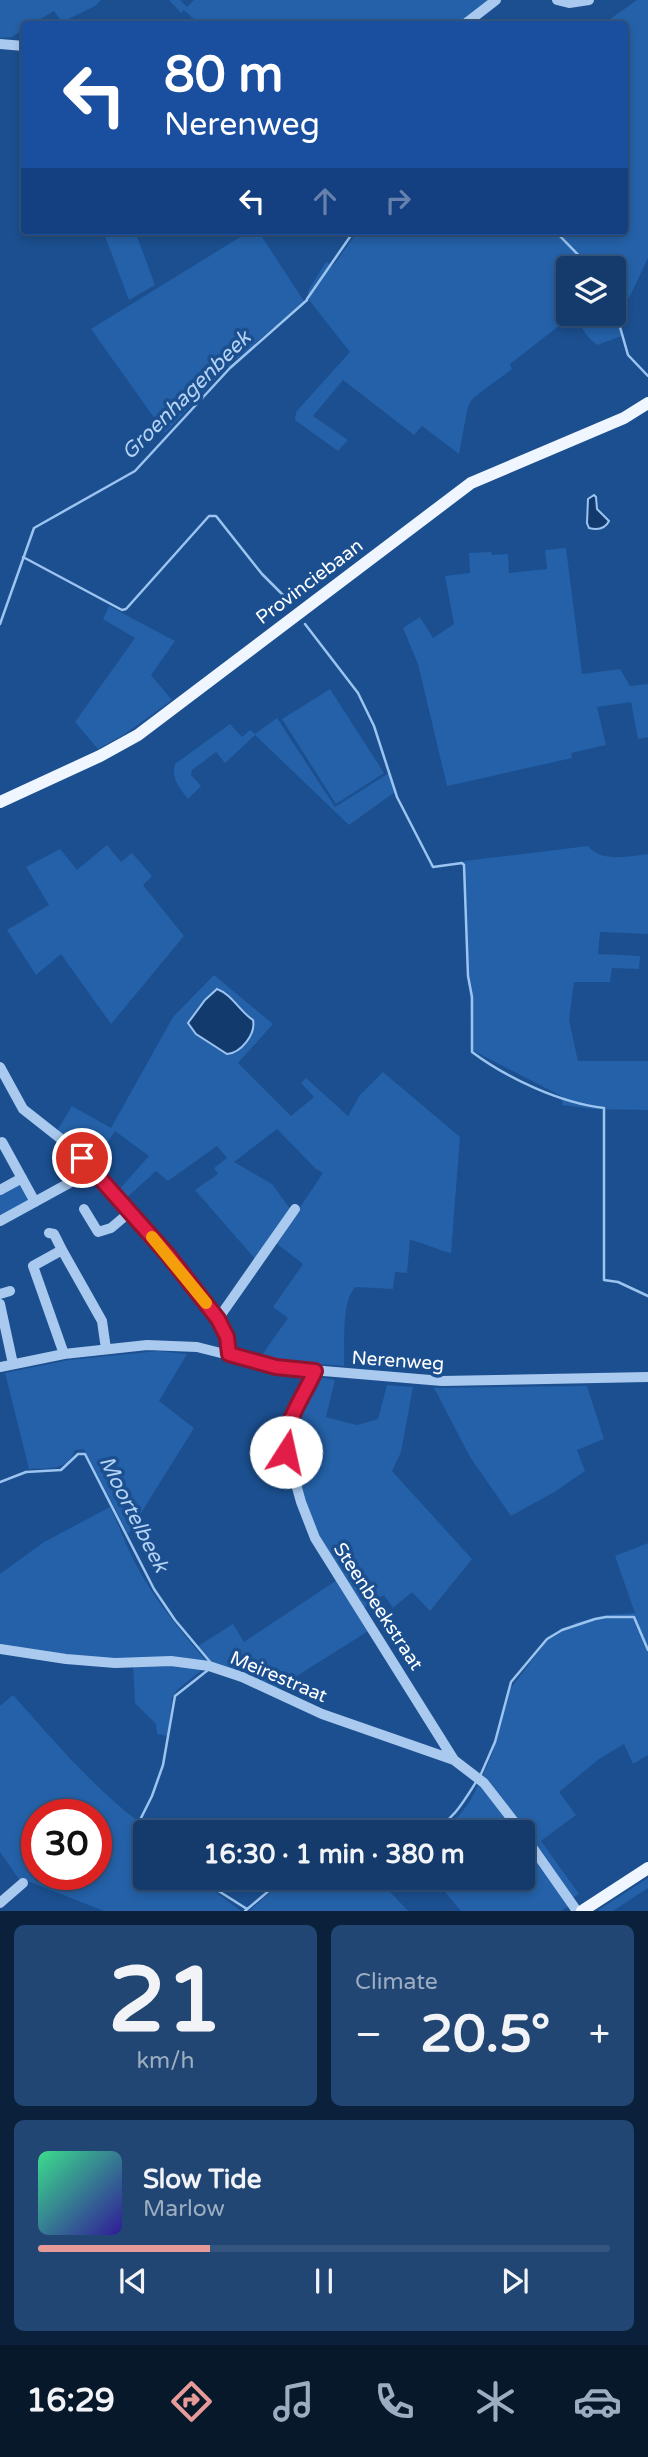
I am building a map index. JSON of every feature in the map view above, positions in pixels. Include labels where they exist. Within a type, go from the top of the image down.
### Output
[{"type":"main road","name":"Provinciebaan","points":[[0,803],[138,735],[471,483],[624,418],[648,403]]},
{"type":"main road","points":[[579,1911],[648,1868]]},
{"type":"street","points":[[468,21],[496,0]]},
{"type":"street","points":[[557,0],[569,3],[589,0]]},
{"type":"street","points":[[0,44],[21,46]]},
{"type":"street","points":[[0,1067],[23,1109],[70,1146],[168,1255],[218,1319],[227,1337],[229,1354]]},
{"type":"street","points":[[2,1142],[35,1202]]},
{"type":"street","points":[[0,1222],[93,1170]]},
{"type":"street","points":[[0,1190],[22,1178]]},
{"type":"street","points":[[85,1209],[99,1232],[111,1228],[130,1212]]},
{"type":"street","points":[[218,1319],[295,1209]]},
{"type":"street","points":[[49,1233],[54,1234],[102,1321],[106,1349]]},
{"type":"street","points":[[62,1250],[33,1266],[64,1354]]},
{"type":"street","points":[[0,1304],[13,1364]]},
{"type":"street","name":"Nerenweg","points":[[0,1367],[64,1354],[147,1345],[179,1346],[229,1354],[276,1367],[442,1381],[648,1377]]},
{"type":"street","name":"Steenbeekstraat","points":[[315,1371],[306,1394],[286,1429],[284,1441],[301,1502],[322,1551],[386,1648],[454,1760],[484,1783],[512,1820]]},
{"type":"street","name":"Meirestraat","points":[[0,1649],[78,1660],[129,1663],[171,1661],[209,1665],[242,1677],[322,1714],[454,1760]]},
{"type":"street","name":"Steenbeekstraat","points":[[535,1851],[579,1911]]},
{"type":"street","points":[[0,1903],[21,1885]]},
{"type":"shaded area","points":[[0,0],[101,0],[95,6],[64,21],[54,11],[37,21],[21,21],[21,31],[12,37],[0,38]]},
{"type":"shaded area","points":[[169,0],[180,0],[187,7],[194,0],[491,0],[464,21],[196,21],[184,10],[181,13]]},
{"type":"shaded area","points":[[637,0],[648,0],[648,258],[626,300],[626,256],[556,256],[556,326],[559,326],[510,364],[512,369],[473,398],[468,406],[459,454],[422,426],[414,435],[343,380],[313,416],[348,440],[338,451],[295,420],[296,412],[350,352],[309,300],[308,291],[326,262],[333,266],[355,235],[628,235],[628,21],[607,21]]},
{"type":"shaded area","points":[[105,235],[136,235],[155,285],[129,300]]},
{"type":"shaded area","points":[[244,235],[261,235],[304,301],[224,370],[165,433],[91,329]]},
{"type":"shaded area","points":[[581,326],[621,326],[622,336],[597,345]]},
{"type":"shaded area","points":[[594,495],[597,509],[609,521],[598,529],[589,528],[587,523],[588,499]]},
{"type":"shaded area","points":[[566,548],[582,674],[620,669],[630,686],[648,684],[648,737],[638,739],[631,702],[597,707],[606,745],[571,753],[572,758],[447,786],[418,664],[403,628],[420,617],[433,638],[454,624],[445,576],[470,573],[469,553],[508,554],[509,573],[547,569],[545,550]]},
{"type":"shaded area","points":[[109,606],[175,641],[151,675],[172,700],[125,734],[98,749],[75,722],[135,638],[103,619]]},
{"type":"shaded area","points":[[330,689],[384,773],[336,804],[282,719]]},
{"type":"shaded area","points":[[277,718],[335,807],[389,773],[395,792],[349,825],[255,735],[225,763],[216,752],[192,770],[191,775],[201,786],[188,799],[175,779],[175,764],[230,724],[242,737],[250,730],[255,734]]},
{"type":"shaded area","points":[[107,845],[121,862],[132,853],[152,876],[143,885],[184,936],[111,1024],[61,954],[36,975],[7,930],[49,905],[26,867],[60,849],[77,870]]},
{"type":"shaded area","points":[[588,846],[600,855],[608,857],[648,854],[648,934],[600,932],[598,954],[640,956],[639,969],[612,968],[610,982],[574,982],[569,1020],[578,1061],[648,1061],[648,1110],[593,1109],[562,1105],[563,1097],[472,1050],[464,861]]},
{"type":"shaded area","points":[[214,975],[273,1024],[238,1063],[291,1116],[314,1097],[301,1083],[306,1078],[348,1116],[360,1095],[383,1072],[460,1137],[451,1253],[410,1240],[407,1273],[395,1272],[393,1289],[356,1287],[351,1293],[346,1312],[344,1366],[286,1361],[262,1355],[288,1318],[273,1307],[303,1264],[276,1243],[323,1173],[277,1129],[234,1162],[272,1184],[291,1210],[256,1260],[195,1190],[218,1174],[214,1168],[227,1158],[217,1146],[168,1181],[156,1171],[124,1200],[116,1193],[149,1156],[115,1131],[93,1165],[57,1131],[72,1106],[111,1128],[173,1017]]},
{"type":"shaded area","points":[[217,989],[253,1020],[250,1037],[237,1050],[227,1054],[196,1034],[188,1023]]},
{"type":"shaded area","points":[[21,1183],[30,1200],[0,1218],[0,1194]]},
{"type":"shaded area","points":[[158,1351],[187,1354],[159,1401],[194,1428],[128,1534],[84,1449],[75,1450],[68,1462],[62,1465],[29,1469],[5,1373],[69,1360]]},
{"type":"shaded area","points":[[317,1377],[335,1380],[326,1417],[357,1425],[378,1419],[387,1385],[413,1387],[401,1452],[392,1471],[472,1559],[430,1611],[412,1592],[393,1608],[384,1595],[364,1608],[323,1546],[313,1525],[288,1442],[290,1429]]},
{"type":"shaded area","points":[[587,1386],[604,1439],[577,1450],[585,1471],[511,1516],[470,1457],[434,1388]]},
{"type":"shaded area","points":[[110,1507],[150,1589],[206,1661],[99,1660],[0,1646],[0,1574],[44,1542]]},
{"type":"shaded area","points":[[648,1543],[648,1755],[633,1764],[624,1744],[599,1759],[559,1792],[576,1815],[541,1841],[579,1894],[572,1898],[535,1847],[535,1820],[516,1820],[483,1775],[493,1752],[510,1689],[549,1638],[575,1627],[574,1623],[606,1615],[635,1613],[615,1556]]},
{"type":"shaded area","points":[[337,1580],[370,1630],[276,1689],[210,1661],[198,1646],[233,1624],[244,1642]]},
{"type":"shaded area","points":[[162,1664],[204,1668],[177,1690],[172,1698],[168,1736],[157,1734],[156,1724],[135,1703],[133,1665]]},
{"type":"shaded area","points":[[13,1695],[62,1750],[112,1799],[21,1799],[21,1882],[0,1852],[0,1706]]},
{"type":"shaded area","points":[[478,1785],[483,1786],[509,1820],[453,1820],[471,1799]]},
{"type":"shaded area","points":[[112,1799],[137,1820],[133,1820],[133,1890],[213,1890],[241,1911],[104,1911],[50,1890],[112,1890]]},
{"type":"shaded area","points":[[535,1857],[569,1906],[561,1911],[461,1911],[443,1890],[535,1890]]},
{"type":"shaded area","points":[[648,1878],[648,1888],[613,1911],[597,1911]]},
{"type":"shaded area","points":[[273,1890],[388,1890],[408,1911],[249,1911]]},
{"type":"waterway","name":"Groenhagenbeek","points":[[307,299],[351,235]]},
{"type":"waterway","name":"Groenhagenbeek","points":[[559,235],[579,256]]},
{"type":"waterway","name":"Groenhagenbeek","points":[[0,624],[34,528],[135,471],[230,368],[307,300]]},
{"type":"waterway","name":"Groenhagenbeek","points":[[620,326],[628,355],[648,376]]},
{"type":"waterway","points":[[23,557],[122,610],[126,609],[209,516],[216,516],[262,574],[292,604]]},
{"type":"waterway","points":[[305,624],[358,693],[374,726],[397,797],[433,867],[462,863],[464,865],[468,976],[472,997],[472,1052],[501,1071],[535,1088],[570,1101],[604,1108],[604,1280],[618,1282],[648,1296]]},
{"type":"waterway","name":"Moortelbeek","points":[[0,1482],[26,1472],[61,1470],[78,1454],[85,1454],[154,1589],[175,1620],[211,1663]]},
{"type":"waterway","name":"Moortelbeek","points":[[481,1774],[495,1742],[511,1682],[547,1639],[562,1630],[595,1619],[634,1617],[648,1650]]},
{"type":"waterway","name":"Moortelbeek","points":[[142,1820],[163,1765],[175,1696],[208,1670]]},
{"type":"waterway","name":"Moortelbeek","points":[[447,1820],[476,1782]]},
{"type":"waterway","name":"Moortelbeek","points":[[217,1890],[247,1909]]},
{"type":"waterway","name":"Moortelbeek","points":[[245,1911],[270,1890]]},
{"type":"slow traffic","points":[[152,1237],[206,1303]]},
{"type":"route","points":[[82,1158],[168,1255],[218,1319],[227,1337],[229,1354],[276,1367],[315,1371],[306,1394],[286,1429],[286,1452]]}]
